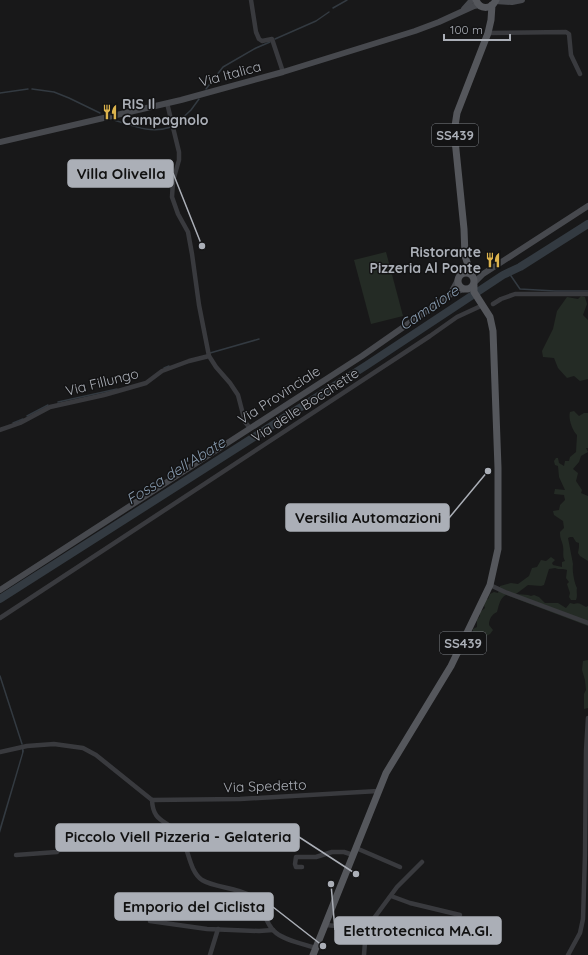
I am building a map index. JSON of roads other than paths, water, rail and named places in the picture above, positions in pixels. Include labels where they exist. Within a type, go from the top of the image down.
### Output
[{"type":"main road","name":"Via Italica","points":[[462,12],[472,0]]},
{"type":"main road","points":[[479,4],[488,7],[494,2],[512,2],[522,0]]},
{"type":"main road","name":"SS439","points":[[315,952],[386,773],[396,754],[417,723],[457,656],[490,585],[498,549],[498,468],[492,326],[490,317],[471,284],[465,256],[464,229],[455,140],[457,113],[488,33],[494,2]]},
{"type":"main road","name":"Via Italica","points":[[0,142],[167,103],[283,72],[415,31],[479,4]]},
{"type":"main road","points":[[479,4],[487,12],[491,20]]},
{"type":"main road","name":"Via Provinciale","points":[[0,590],[250,428],[448,296],[471,284],[483,274],[588,206]]},
{"type":"main road","points":[[459,278],[467,273],[471,284],[460,286],[459,278],[465,256]]},
{"type":"main road","name":"Via Provinciale","points":[[448,296],[454,289],[459,278]]},
{"type":"street","points":[[251,0],[256,32],[259,39],[262,41],[273,40],[283,72]]},
{"type":"street","points":[[488,33],[566,32],[569,34],[571,55],[580,74]]},
{"type":"street","points":[[167,103],[179,152],[179,160],[173,181],[172,197],[178,214],[188,232],[199,305],[209,356],[238,395],[245,422],[250,428]]},
{"type":"street","name":"Via delle Bocchette","points":[[0,618],[450,322],[483,306],[493,304],[514,294],[587,294]]},
{"type":"street","name":"Via Fillungo","points":[[0,430],[20,423],[50,407],[104,395],[146,383],[162,371],[189,361],[209,356]]},
{"type":"street","points":[[490,585],[504,592],[588,623]]},
{"type":"street","points":[[568,955],[579,936],[584,894],[588,718]]},
{"type":"street","points":[[0,752],[27,746],[54,744],[83,748],[97,756],[152,800],[152,808],[155,814],[179,834],[194,870],[201,879],[208,883],[251,895],[261,905],[272,930],[284,938],[315,952]]},
{"type":"street","name":"Via Spedetto","points":[[152,800],[240,799],[378,791]]},
{"type":"street","points":[[16,855],[57,852],[59,849],[59,839],[64,838],[141,834],[174,830]]},
{"type":"street","points":[[356,848],[400,867]]},
{"type":"street","points":[[302,867],[296,867],[296,857],[316,856],[332,852],[344,852],[353,855]]},
{"type":"street","points":[[365,954],[366,929],[390,896],[422,862]]},
{"type":"street","points":[[390,896],[410,903],[460,915]]},
{"type":"street","points":[[150,921],[207,929],[254,931],[272,930]]},
{"type":"street","points":[[326,925],[366,929]]},
{"type":"street","points":[[210,955],[218,929]]},
{"type":"waterway","points":[[333,8],[347,0]]},
{"type":"waterway","points":[[275,39],[316,21],[329,12]]},
{"type":"waterway","points":[[206,89],[223,67],[256,48],[270,42]]},
{"type":"waterway","points":[[0,93],[28,89]]},
{"type":"waterway","points":[[32,89],[54,92],[100,113]]},
{"type":"waterway","points":[[175,125],[191,110],[199,99]]},
{"type":"waterway","points":[[114,120],[135,127],[156,130],[171,127]]},
{"type":"waterway","name":"Fossa dell'Abate","points":[[0,599],[367,365],[503,275],[520,267],[588,224]]},
{"type":"waterway","points":[[509,273],[520,289],[588,291]]},
{"type":"waterway","points":[[210,353],[259,339]]},
{"type":"waterway","points":[[164,368],[169,366]]},
{"type":"waterway","points":[[58,402],[117,389]]},
{"type":"waterway","points":[[27,416],[48,405]]},
{"type":"waterway","points":[[13,423],[23,419]]},
{"type":"waterway","points":[[0,676],[22,744]]},
{"type":"place","name":"RIS Il Campagnolo","points":[[110,112]]},
{"type":"place","name":"Villa Olivella","points":[[202,246]]},
{"type":"place","name":"Ristorante Pizzeria Al Ponte","points":[[493,260]]},
{"type":"place","name":"Versilia Automazioni","points":[[488,471]]},
{"type":"place","name":"Piccolo Viell Pizzeria - Gelateria","points":[[356,874]]},
{"type":"place","name":"Elettrotecnica MA.GI.","points":[[331,884]]},
{"type":"place","name":"Emporio del Ciclista","points":[[323,946]]},
{"type":"water label","name":"Camaiore","points":[[429,308]]}]
